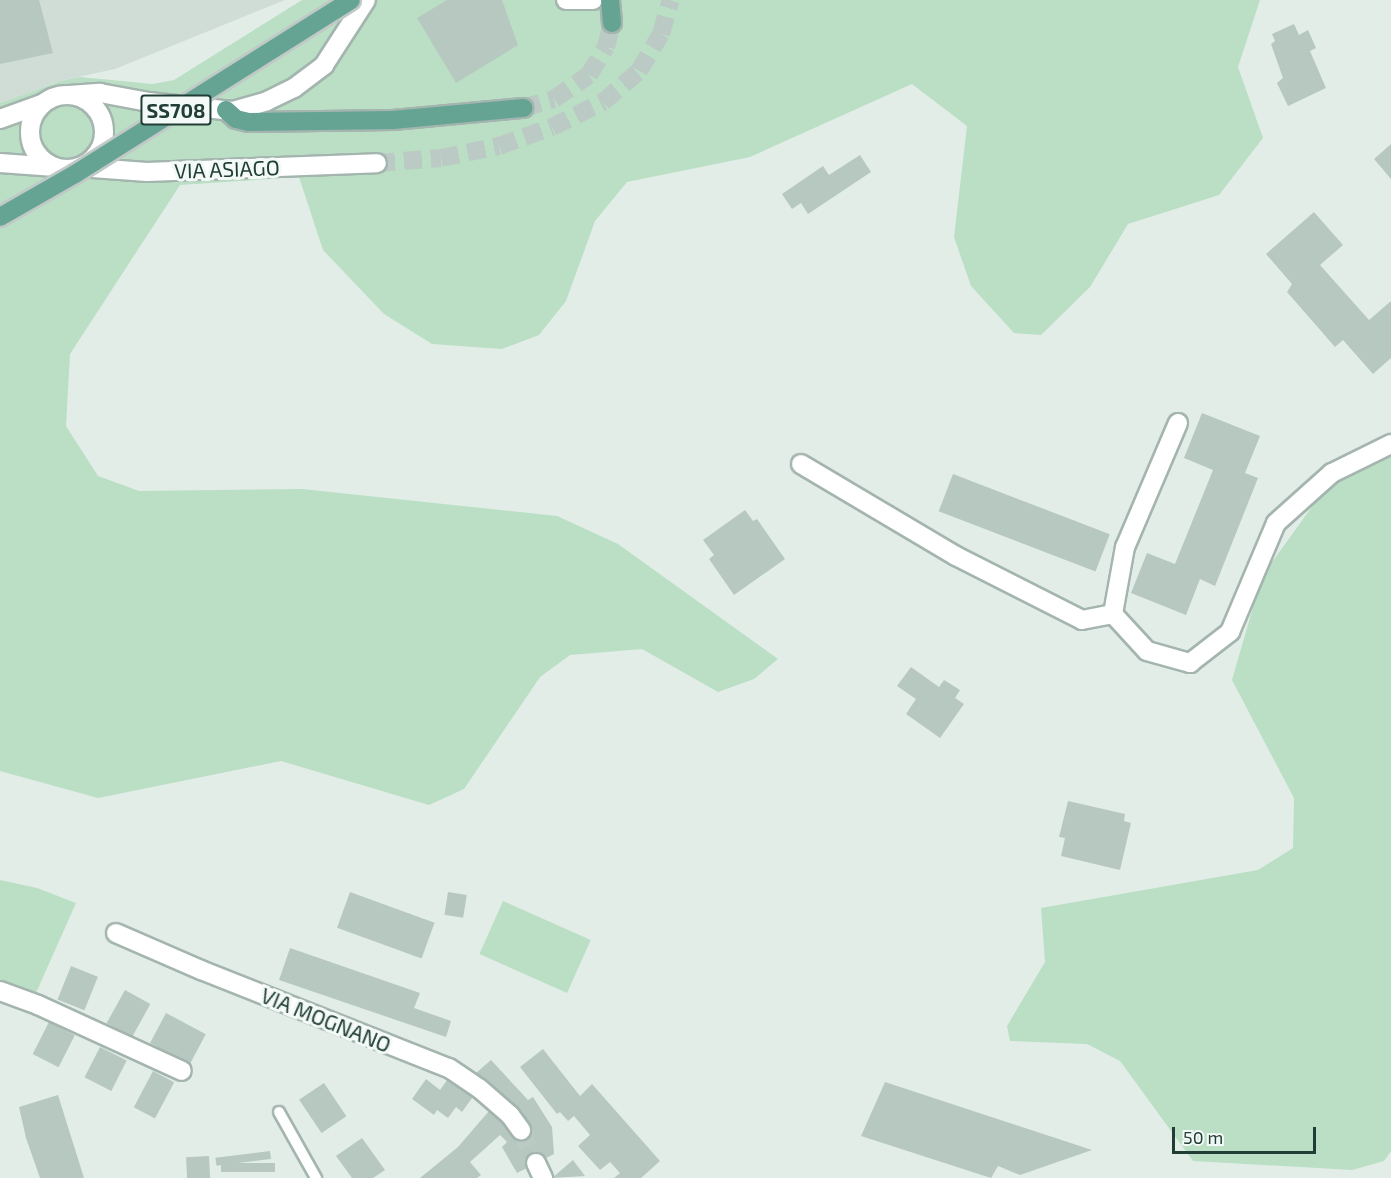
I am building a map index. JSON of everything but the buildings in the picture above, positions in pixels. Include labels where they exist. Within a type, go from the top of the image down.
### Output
[{"type":"main road","name":"SS708","points":[[0,218],[75,174],[351,0]]},
{"type":"main road","points":[[610,0],[612,23]]},
{"type":"main road","name":"SS708","points":[[226,110],[236,119],[249,122],[393,120],[523,108]]},
{"type":"street","name":"SS708","points":[[0,119],[42,104],[53,97],[69,95],[100,93],[149,102],[226,110],[267,101],[309,78],[324,65],[366,0]]},
{"type":"street","points":[[566,0],[593,0]]},
{"type":"street","points":[[0,164],[77,167],[93,157],[102,142],[103,124],[92,105],[82,98],[69,95]]},
{"type":"street","points":[[42,104],[32,120],[32,143],[41,158],[55,167]]},
{"type":"street","name":"VIA ASIAGO","points":[[77,167],[147,172],[377,164]]},
{"type":"street","points":[[1113,614],[1125,547],[1178,423]]},
{"type":"street","points":[[1113,614],[1147,651],[1190,663],[1230,632],[1276,523],[1332,474],[1391,444]]},
{"type":"street","points":[[801,464],[956,556],[1082,620],[1113,614]]},
{"type":"street","name":"VIA MOGNANO","points":[[116,933],[201,970],[449,1068],[495,1102],[510,1115],[521,1130]]},
{"type":"street","points":[[0,991],[38,1005],[182,1071]]},
{"type":"lane","points":[[279,1112],[316,1178]]},
{"type":"shaded area","points":[[0,0],[285,0],[115,69],[64,80],[0,103]]},
{"type":"green space","points":[[302,0],[1260,0],[1238,67],[1263,138],[1219,195],[1128,224],[1090,287],[1041,335],[1014,333],[971,286],[954,237],[967,126],[912,84],[750,157],[627,182],[595,221],[566,301],[539,335],[502,349],[432,344],[384,314],[323,250],[299,177],[180,185],[70,354],[66,426],[98,476],[139,491],[302,489],[557,516],[618,544],[778,659],[754,679],[718,692],[642,649],[570,655],[540,677],[464,789],[429,805],[281,761],[98,798],[0,771],[0,103],[64,80],[80,77],[153,84],[174,80]]},
{"type":"green space","points":[[1391,454],[1391,1151],[1384,1161],[1352,1170],[1193,1161],[1120,1061],[1087,1044],[1010,1041],[1007,1026],[1045,962],[1041,908],[1258,870],[1293,848],[1294,798],[1232,680],[1262,576],[1329,483]]},
{"type":"green space","points":[[0,880],[37,888],[76,903],[36,993],[0,980]]},
{"type":"green space","points":[[503,901],[591,940],[567,993],[479,954]]},
{"type":"tunnel","points":[[377,163],[441,158],[499,146],[552,127],[603,102],[639,71],[661,34],[671,0]]},
{"type":"tunnel","points":[[523,108],[554,99],[589,75],[606,47],[612,23]]},
{"type":"tunnel","points":[[521,1130],[536,1163]]}]
